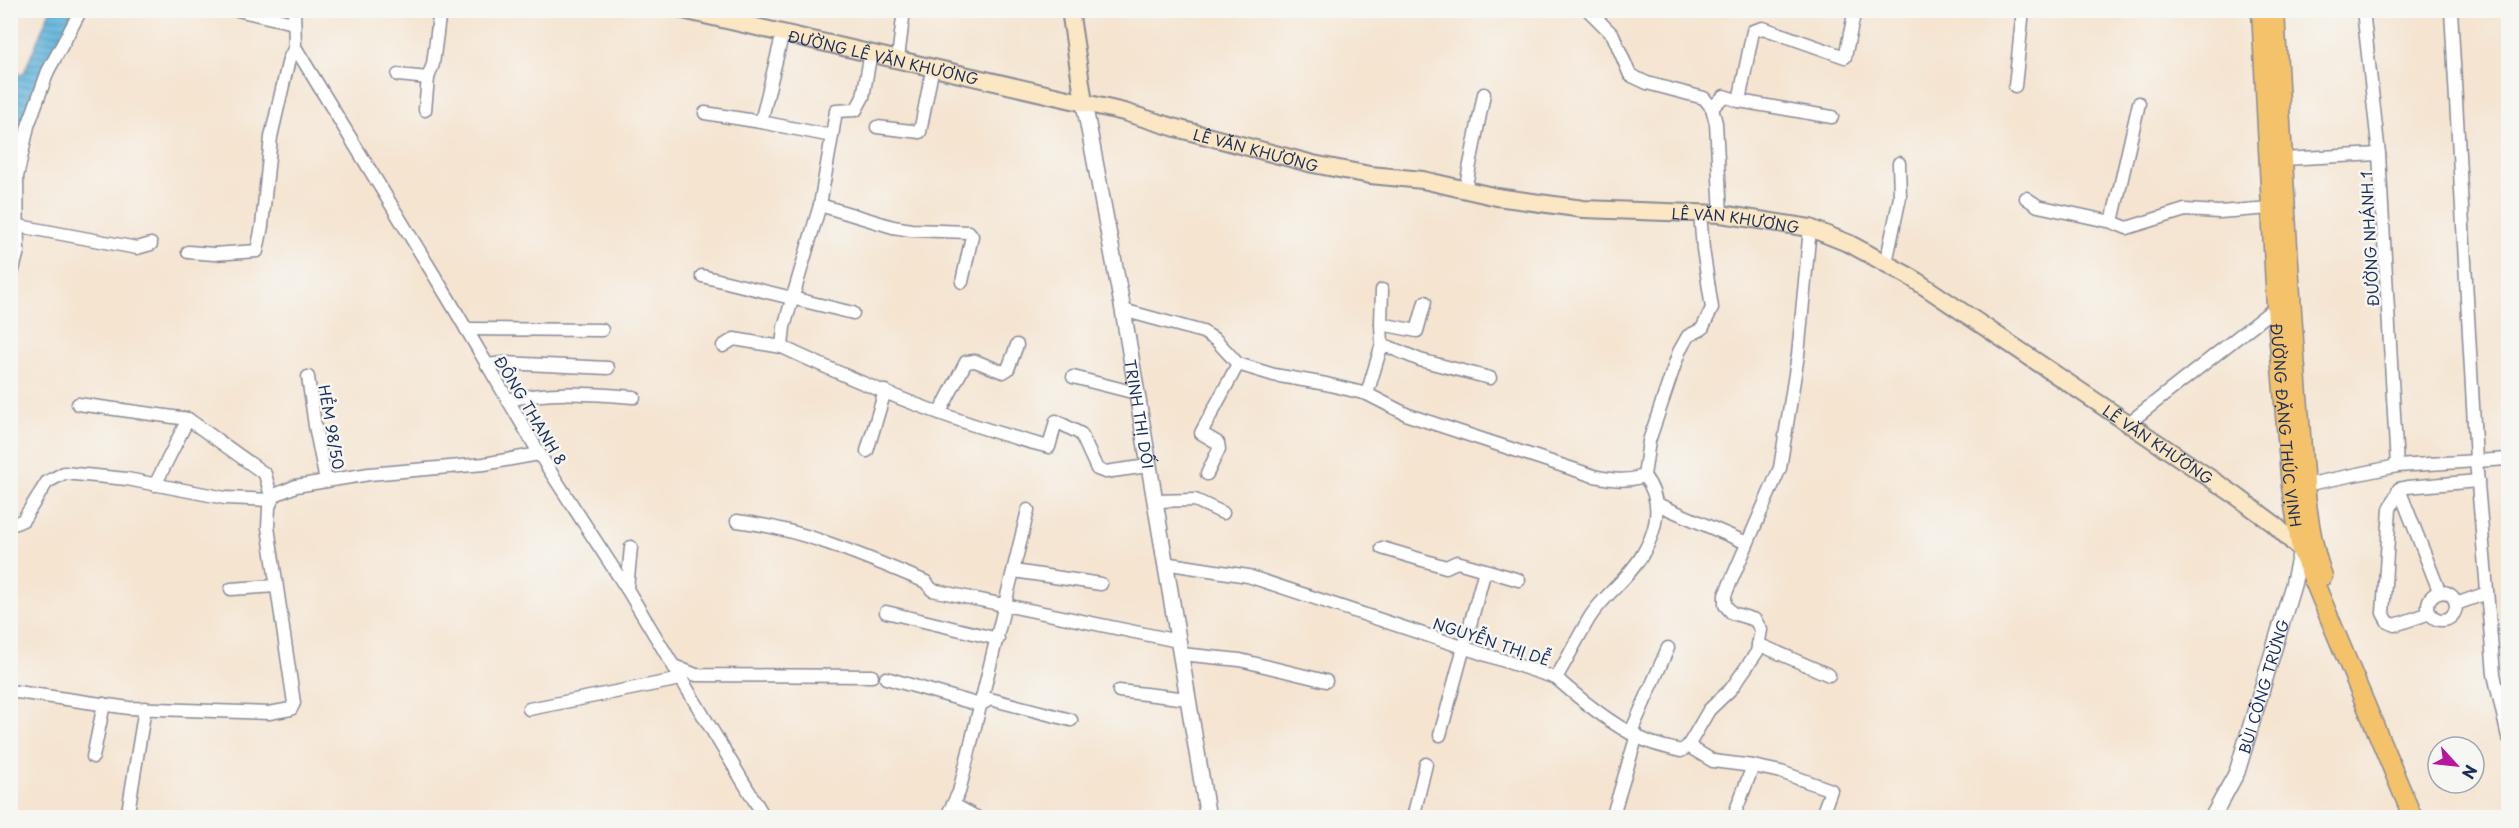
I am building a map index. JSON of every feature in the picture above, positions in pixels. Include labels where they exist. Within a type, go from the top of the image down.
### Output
[{"type":"main road","name":"ĐƯỜNG LÊ VĂN KHƯƠNG","points":[[683,10],[933,66],[1084,103]]},
{"type":"main road","name":"TRỊNH THỊ DỐI","points":[[1070,10],[1084,103]]},
{"type":"main road","name":"ĐƯỜNG ĐẶNG THÚC VỊNH","points":[[2260,10],[2276,307],[2291,487],[2308,549],[2413,818]]},
{"type":"main road","name":"ĐƯỜNG ĐẶNG THÚC VỊNH","points":[[2275,10],[2291,305],[2308,549],[2321,569],[2421,818]]},
{"type":"main road","name":"LÊ VĂN KHƯƠNG","points":[[1084,103],[1313,164],[1370,175],[1423,180],[1497,197],[1583,209],[1721,214],[1810,228],[1850,244],[1925,287],[2130,422],[2308,549]]},
{"type":"street","points":[[10,281],[18,251],[16,160],[48,71],[81,10]]},
{"type":"street","points":[[237,10],[294,17]]},
{"type":"street","points":[[425,110],[440,10]]},
{"type":"street","points":[[897,58],[904,10]]},
{"type":"street","points":[[1588,10],[1613,35],[1630,75],[1647,83],[1704,98],[1712,108],[1716,123],[1721,214]]},
{"type":"street","points":[[1739,101],[1753,31],[1763,28],[1845,57],[1856,10]]},
{"type":"street","points":[[2014,86],[2023,10]]},
{"type":"street","name":"ĐƯỜNG NHÁNH 1","points":[[2363,10],[2379,154],[2397,466]]},
{"type":"street","points":[[2451,10],[2476,460],[2494,674],[2508,737]]},
{"type":"street","name":"ĐÔNG THẠNH 8","points":[[294,17],[295,47],[539,454],[627,589],[765,818]]},
{"type":"street","points":[[761,122],[783,32]]},
{"type":"street","points":[[188,252],[214,254],[257,251],[262,226],[271,137],[289,58],[295,47]]},
{"type":"street","points":[[782,347],[784,327],[820,205],[836,111],[856,110],[863,97],[871,52]]},
{"type":"street","points":[[877,127],[921,132],[933,66]]},
{"type":"street","points":[[398,75],[428,78]]},
{"type":"street","points":[[1465,189],[1484,94]]},
{"type":"street","points":[[1712,108],[1724,96],[1739,101],[1832,117]]},
{"type":"street","name":"TRỊNH THỊ DỐI","points":[[1084,103],[1123,310],[1208,818]]},
{"type":"street","points":[[2112,222],[2139,103]]},
{"type":"street","points":[[705,113],[832,136]]},
{"type":"street","points":[[2283,159],[2379,154]]},
{"type":"street","points":[[1886,263],[1900,197],[1899,163]]},
{"type":"street","points":[[2026,198],[2038,206],[2112,222],[2127,228],[2184,210],[2219,213],[2271,208]]},
{"type":"street","points":[[820,205],[892,227],[969,232],[972,236],[962,282]]},
{"type":"street","points":[[1556,678],[1591,617],[1641,557],[1658,514],[1652,486],[1644,476],[1649,441],[1679,352],[1688,336],[1702,329],[1712,308],[1700,213]]},
{"type":"street","points":[[19,226],[137,248],[151,244]]},
{"type":"street","points":[[1810,228],[1798,355],[1780,468],[1725,595],[1725,606],[1732,613],[1755,620],[1761,630],[1757,652],[1731,689],[1709,710],[1688,746],[1713,761],[1781,772],[1831,790],[1821,818]]},
{"type":"street","points":[[702,276],[853,313]]},
{"type":"street","points":[[1367,394],[1382,344],[1382,290]]},
{"type":"street","points":[[1381,324],[1417,331],[1425,302]]},
{"type":"street","points":[[2130,422],[2276,307]]},
{"type":"street","points":[[1123,310],[1203,332],[1216,340],[1238,364],[1274,375],[1367,394],[1408,415],[1594,476],[1617,481],[1644,476]]},
{"type":"street","points":[[466,329],[602,330]]},
{"type":"street","points":[[723,346],[734,339],[782,347],[940,412],[1006,436],[1049,447],[1056,421],[1080,434],[1097,470],[1106,472],[1148,466]]},
{"type":"street","points":[[1382,344],[1420,360],[1490,378]]},
{"type":"street","points":[[940,412],[966,362],[975,361],[1003,372],[1008,369],[1017,345]]},
{"type":"street","points":[[487,365],[504,363],[608,368]]},
{"type":"street","points":[[1208,474],[1219,449],[1218,443],[1201,433],[1238,364]]},
{"type":"street","name":"HẺM 98/50","points":[[308,377],[315,426],[327,481]]},
{"type":"street","points":[[1073,377],[1136,393]]},
{"type":"street","points":[[867,451],[885,391]]},
{"type":"street","points":[[508,400],[530,395],[571,392],[634,397]]},
{"type":"street","points":[[78,404],[188,419],[265,474],[272,500]]},
{"type":"street","points":[[155,485],[188,419]]},
{"type":"street","points":[[10,691],[104,705],[145,708],[269,713],[291,709],[294,703],[268,527],[269,507],[272,500],[278,494],[296,486],[369,474],[484,464],[539,454]]},
{"type":"street","points":[[2305,484],[2397,466],[2508,459]]},
{"type":"street","points":[[14,524],[23,520],[47,482],[64,473],[155,485],[225,498],[272,500]]},
{"type":"street","points":[[2399,489],[2478,481]]},
{"type":"street","points":[[2399,489],[2440,593]]},
{"type":"street","points":[[2399,489],[2390,509],[2383,613],[2388,622],[2395,625],[2430,613]]},
{"type":"street","points":[[1154,501],[1195,501],[1223,513]]},
{"type":"street","points":[[1657,504],[1747,543]]},
{"type":"street","points":[[946,818],[959,792],[1007,606],[1028,510]]},
{"type":"street","points":[[737,521],[809,537],[926,582],[932,590],[1326,681]]},
{"type":"street","points":[[627,589],[631,547]]},
{"type":"street","points":[[1382,548],[1446,567],[1457,562],[1519,580]]},
{"type":"street","name":"BÙI CÔNG TRỪNG","points":[[2212,818],[2237,772],[2293,585],[2308,549]]},
{"type":"street","name":"NGUYỄN THỊ DỄ","points":[[1164,563],[1248,576],[1556,678],[1586,705],[1647,741],[1681,751],[1688,746]]},
{"type":"street","points":[[1440,735],[1485,570]]},
{"type":"street","points":[[1014,571],[1101,584]]},
{"type":"street","points":[[231,589],[276,586]]},
{"type":"street","points":[[2440,593],[2452,596],[2456,604],[2452,616],[2445,620],[2436,619],[2430,613],[2430,600],[2440,593]]},
{"type":"street","points":[[2456,604],[2487,593]]},
{"type":"street","points":[[886,612],[998,639]]},
{"type":"street","points":[[1758,644],[1830,675]]},
{"type":"street","points":[[1612,818],[1634,734],[1668,648]]},
{"type":"street","points":[[674,666],[696,675],[872,676]]},
{"type":"street","points":[[886,678],[980,705],[990,699],[1071,720]]},
{"type":"street","points":[[529,709],[681,680]]},
{"type":"street","points":[[1119,691],[1188,699]]},
{"type":"street","points":[[93,757],[104,705]]},
{"type":"street","points":[[127,818],[145,708]]},
{"type":"street","points":[[1413,818],[1426,764]]},
{"type":"street","points":[[1733,818],[1753,766]]},
{"type":"street","points":[[954,805],[978,818]]},
{"type":"water","points":[[50,11],[79,11],[20,139],[17,227],[11,276],[10,101],[13,95],[11,94],[11,71],[21,75],[24,73]]}]
